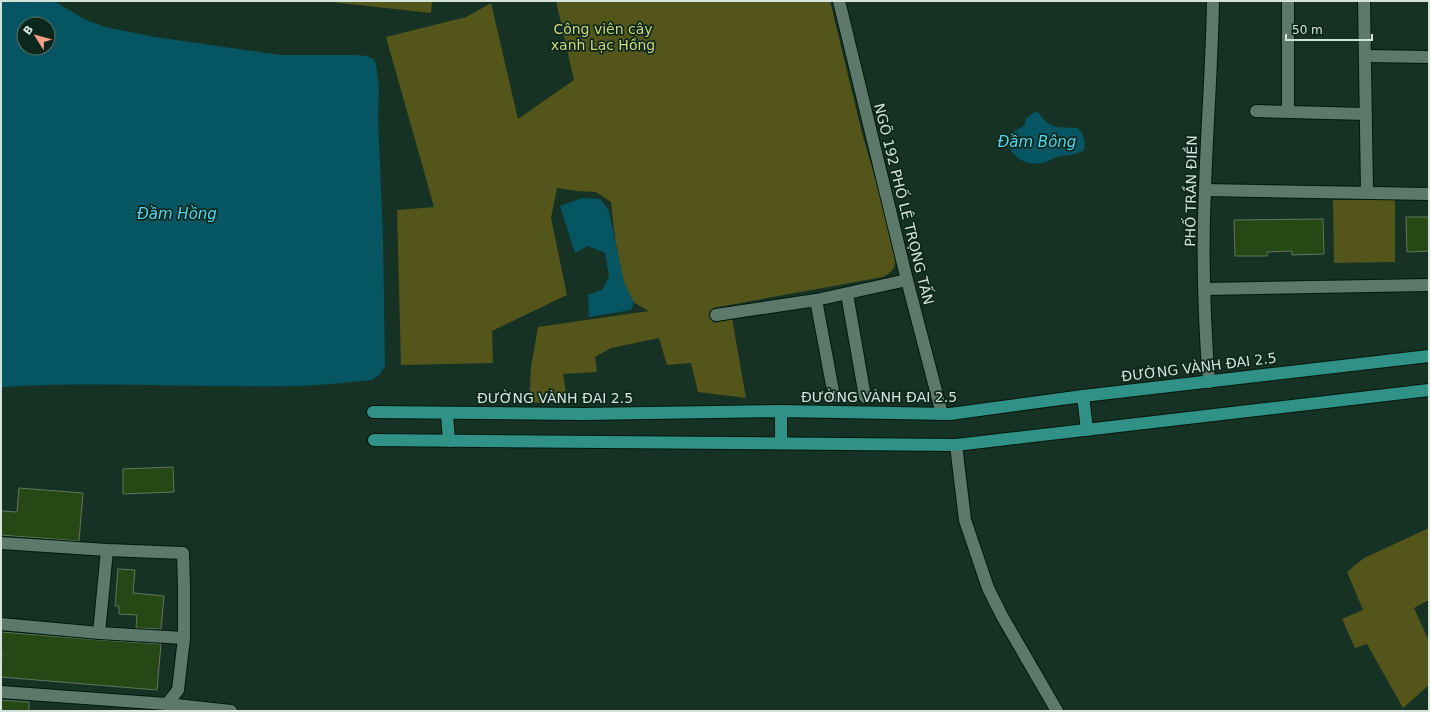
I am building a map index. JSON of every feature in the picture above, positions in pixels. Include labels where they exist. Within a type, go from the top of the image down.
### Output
[{"type":"main road","name":"ĐƯỜNG VÀNH ĐAI 2.5","points":[[373,412],[447,414],[583,414],[781,411],[950,414],[1084,396],[1429,356]]},
{"type":"main road","points":[[374,440],[956,445],[1429,390]]},
{"type":"main road","points":[[1084,396],[1087,430]]},
{"type":"main road","points":[[781,411],[781,444]]},
{"type":"main road","points":[[447,414],[449,441]]},
{"type":"street","name":"NGÕ 192 PHỐ LÊ TRỌNG TẤN","points":[[839,1],[907,280],[942,414]]},
{"type":"street","name":"PHỐ TRẦN ĐIỀN","points":[[1209,382],[1204,289],[1205,190],[1214,1]]},
{"type":"street","points":[[1288,1],[1288,112]]},
{"type":"street","points":[[1364,1],[1367,192]]},
{"type":"street","points":[[1365,56],[1429,57]]},
{"type":"street","points":[[1256,111],[1366,114]]},
{"type":"street","points":[[1205,190],[1429,194]]},
{"type":"street","points":[[716,315],[816,300],[907,280]]},
{"type":"street","points":[[1204,289],[1429,285]]},
{"type":"street","points":[[847,294],[865,397]]},
{"type":"street","points":[[816,300],[834,396]]},
{"type":"street","points":[[956,445],[965,520],[988,588],[1002,616],[1057,711]]},
{"type":"street","points":[[1,543],[183,553],[184,638],[178,690],[167,704]]},
{"type":"street","points":[[99,633],[107,550]]},
{"type":"street","points":[[1,624],[99,633],[184,638]]},
{"type":"street","points":[[1,692],[167,704],[231,711]]},
{"type":"green space","points":[[322,1],[432,1],[431,13]]},
{"type":"green space","name":"Công viên cây xanh Lạc Hồng","points":[[556,1],[830,1],[862,133],[896,250],[895,263],[891,272],[883,277],[713,308],[714,323],[732,318],[746,398],[698,392],[691,363],[667,365],[659,338],[611,348],[595,357],[597,372],[563,374],[567,399],[552,402],[529,403],[531,367],[538,327],[649,311],[635,303],[625,285],[618,256],[611,202],[596,192],[557,188],[551,218],[567,295],[492,331],[493,363],[401,365],[397,210],[434,207],[386,37],[466,17],[491,3],[518,119],[574,80]]},
{"type":"green space","points":[[1395,199],[1395,262],[1334,263],[1333,200]]},
{"type":"green space","points":[[1429,528],[1429,600],[1414,608],[1429,641],[1429,685],[1403,708],[1367,644],[1355,648],[1342,619],[1363,610],[1347,572],[1364,558]]},
{"type":"water","name":"Đầm Hồng","points":[[1,1],[54,1],[86,20],[105,27],[155,37],[280,55],[356,55],[367,56],[373,59],[376,64],[379,87],[378,118],[383,236],[385,366],[378,376],[372,380],[299,386],[38,385],[1,387]]},
{"type":"water","name":"Đầm Bông","points":[[1035,112],[1038,112],[1042,118],[1051,125],[1078,128],[1084,138],[1084,150],[1074,154],[1057,157],[1044,163],[1036,164],[1025,162],[1016,156],[1006,143],[1010,134],[1025,125],[1025,119]]},
{"type":"water","points":[[582,198],[600,199],[609,211],[624,282],[634,303],[631,310],[589,317],[588,295],[602,290],[609,276],[605,253],[588,246],[575,253],[560,206]]},
{"type":"building","points":[[1406,217],[1429,217],[1429,251],[1407,252]]},
{"type":"building","points":[[1323,219],[1324,254],[1292,255],[1292,251],[1267,252],[1267,256],[1235,256],[1234,220]]},
{"type":"building","points":[[173,467],[174,492],[123,494],[123,469]]},
{"type":"building","points":[[19,488],[83,493],[79,541],[1,535],[1,511],[17,512]]},
{"type":"building","points":[[118,569],[135,570],[133,593],[164,596],[161,629],[136,628],[137,615],[119,614],[119,606],[115,606]]},
{"type":"building","points":[[1,632],[161,644],[157,690],[1,677]]},
{"type":"building","points":[[1,700],[29,702],[29,711],[1,711]]}]
